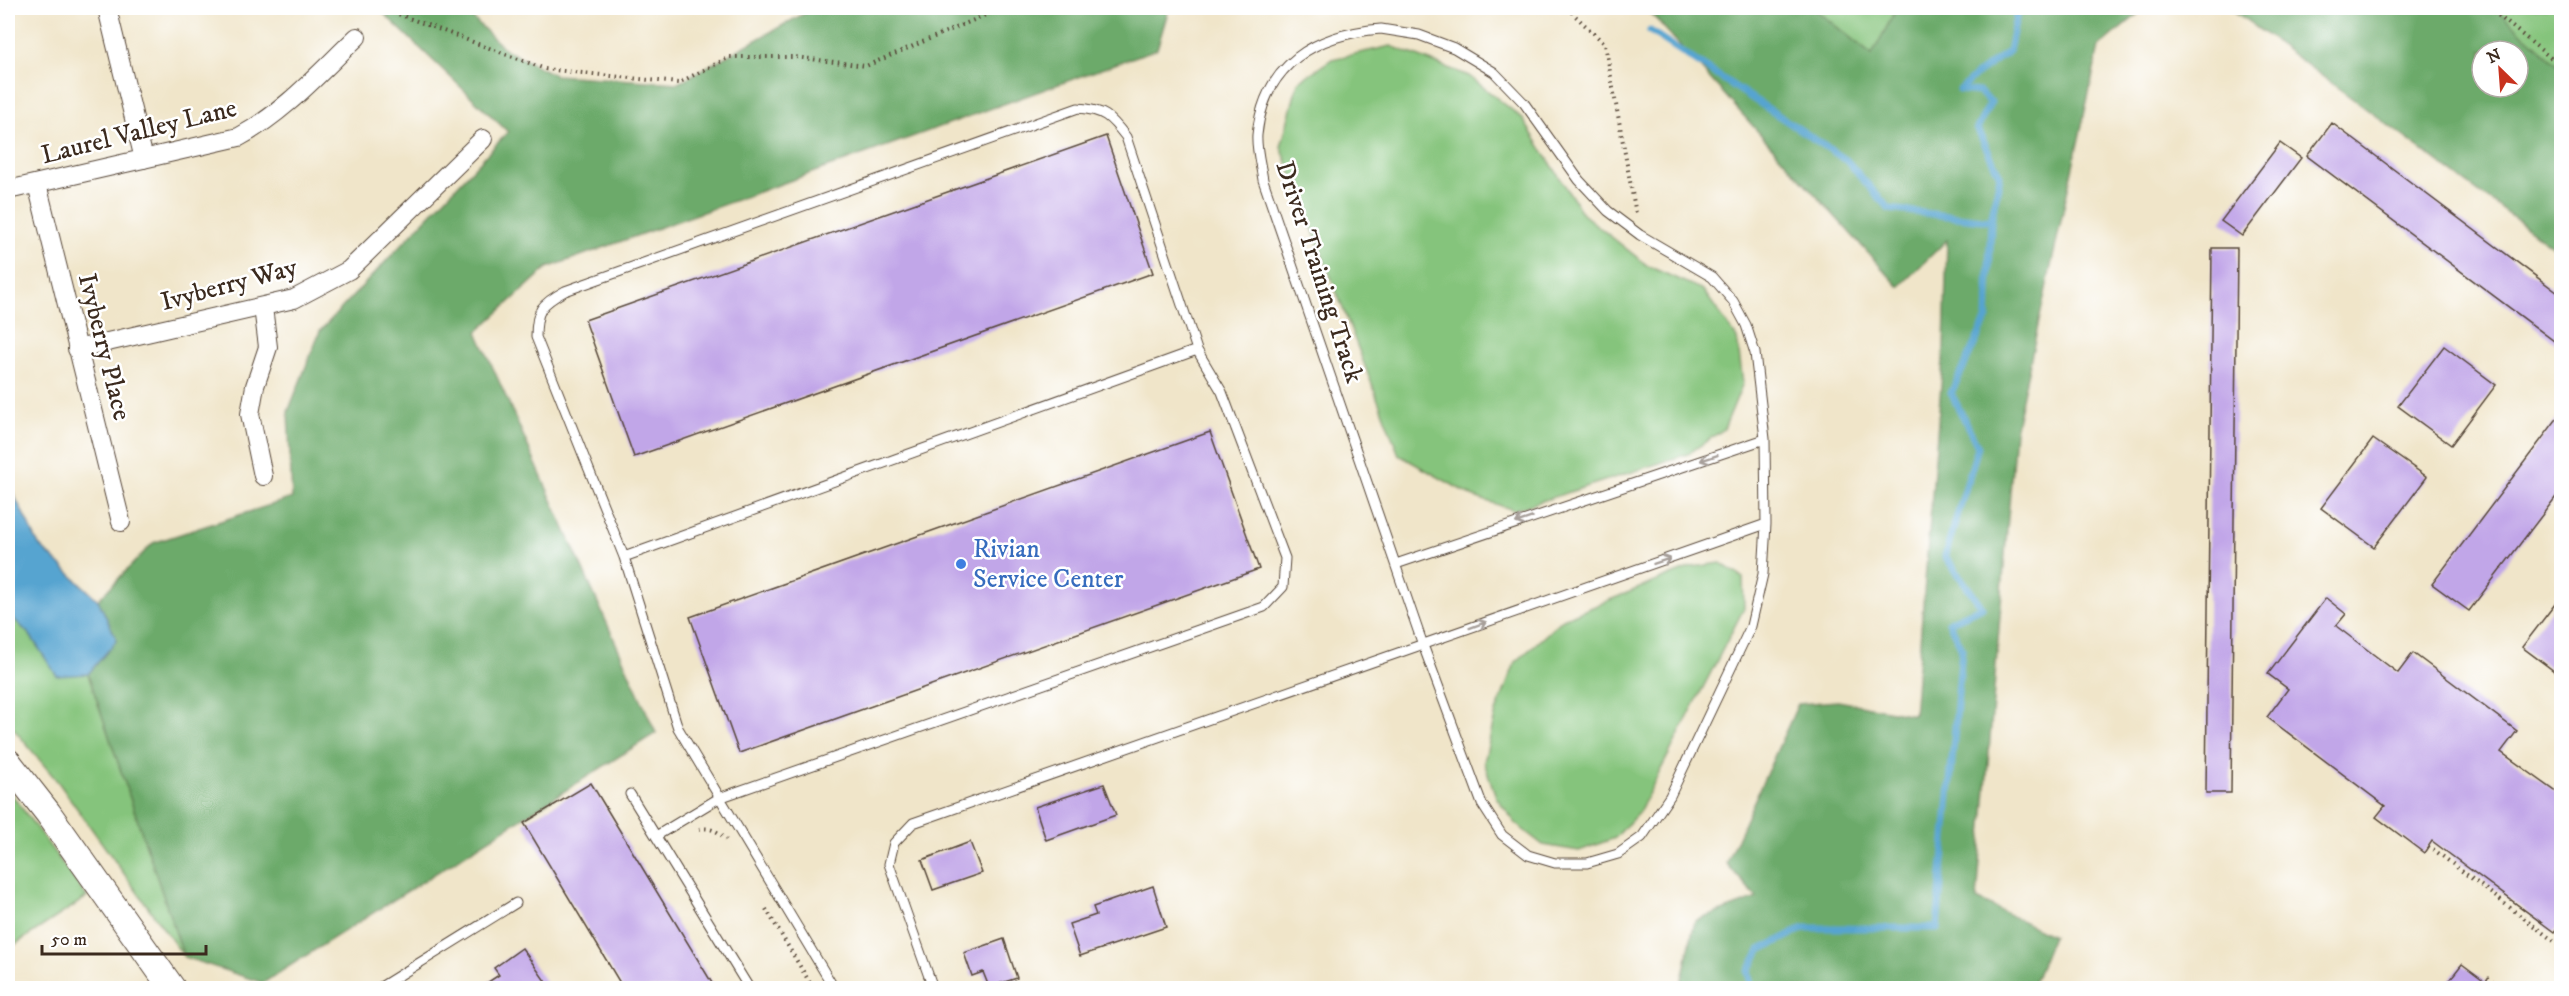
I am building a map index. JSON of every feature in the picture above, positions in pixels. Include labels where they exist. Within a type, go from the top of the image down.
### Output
[{"type":"main road","points":[[8,762],[48,813],[172,988]]},
{"type":"street","points":[[107,8],[144,159]]},
{"type":"street","name":"Laurel Valley Lane","points":[[8,190],[239,137],[262,124],[357,37]]},
{"type":"street","name":"Ivyberry Way","points":[[77,349],[294,299],[349,270],[483,139]]},
{"type":"street","name":"Ivyberry Place","points":[[38,184],[121,522]]},
{"type":"street","points":[[263,307],[268,347],[255,386],[250,414],[263,476]]},
{"type":"lane","name":"Driver Training Track","points":[[1381,29],[1419,34],[1454,48],[1494,72],[1524,103],[1579,180],[1608,211],[1640,235],[1712,277],[1733,301],[1746,325],[1755,353],[1765,439],[1766,524],[1763,574],[1751,626],[1670,796],[1642,837],[1618,854],[1587,863],[1555,863],[1528,855],[1502,835],[1482,804],[1423,645],[1263,180],[1257,136],[1264,104],[1279,73],[1299,55],[1317,44],[1354,31],[1381,29]]},
{"type":"lane","points":[[656,836],[719,798],[1264,607],[1283,587],[1285,558],[1222,392],[1197,350],[1126,137],[1112,119],[1097,110],[1078,108],[576,286],[547,300],[536,316],[536,337],[624,556],[678,728],[719,798],[834,988]]},
{"type":"lane","points":[[624,556],[1197,350]]},
{"type":"lane","points":[[1396,564],[1765,439]]},
{"type":"lane","points":[[933,988],[889,864],[894,843],[913,823],[1766,524]]},
{"type":"lane","points":[[630,794],[749,988]]},
{"type":"lane","points":[[379,988],[516,903]]},
{"type":"path","points":[[382,8],[544,69],[678,83],[730,57],[795,57],[866,66],[1002,8]]},
{"type":"path","points":[[1567,8],[1605,44],[1640,235]]},
{"type":"path","points":[[2489,8],[2562,67]]},
{"type":"path","points":[[693,831],[701,828],[717,831],[729,845]]},
{"type":"path","points":[[2433,849],[2555,942]]},
{"type":"path","points":[[765,907],[813,988]]},
{"type":"path","points":[[2487,978],[2502,988]]},
{"type":"green space","points":[[378,8],[462,8],[506,50],[555,75],[678,83],[814,8],[1169,8],[1157,49],[547,268],[477,332],[656,733],[263,983],[184,957],[88,674],[117,640],[98,600],[153,543],[292,498],[288,412],[320,331],[508,132]]},
{"type":"green space","points":[[1646,8],[1813,8],[1872,55],[1897,8],[2145,8],[2099,47],[2015,431],[1977,899],[2053,936],[2032,988],[1680,988],[1695,921],[1757,898],[1726,863],[1798,704],[1838,701],[1914,715],[1944,348],[1947,240],[1899,287]]},
{"type":"green space","points":[[1813,8],[1897,8],[1872,55]]},
{"type":"green space","points":[[2230,8],[2494,8],[2529,39],[2470,39],[2470,99],[2530,99],[2530,40],[2561,67],[2561,253]]},
{"type":"green space","points":[[2464,8],[2561,8],[2561,174],[2524,99],[2530,99],[2530,39],[2503,39]]},
{"type":"green space","points":[[1391,46],[1469,76],[1522,118],[1583,214],[1648,266],[1703,290],[1737,338],[1743,383],[1724,429],[1688,454],[1514,510],[1474,497],[1399,455],[1281,147],[1298,82],[1332,59]]},
{"type":"green space","points":[[1721,563],[1743,578],[1744,608],[1639,812],[1615,838],[1579,851],[1543,845],[1517,825],[1496,797],[1484,762],[1496,712],[1515,663],[1563,619],[1691,567]]},
{"type":"green space","points":[[8,613],[30,635],[57,675],[88,674],[184,957],[58,782],[8,722]]},
{"type":"green space","points":[[8,789],[87,897],[8,949]]},
{"type":"water","points":[[8,483],[39,545],[98,600],[117,640],[88,674],[57,676],[30,635],[8,613]]},
{"type":"building","points":[[2332,123],[2562,296],[2562,347],[2307,156]]},
{"type":"building","points":[[1106,136],[1153,273],[634,457],[585,320]]},
{"type":"building","points":[[2280,143],[2301,158],[2242,236],[2221,221]]},
{"type":"building","points":[[2212,248],[2237,248],[2231,793],[2206,793]]},
{"type":"building","points":[[2444,346],[2496,385],[2451,445],[2398,406]]},
{"type":"building","points":[[2562,412],[2562,489],[2469,611],[2432,584]]},
{"type":"building","points":[[1210,432],[1259,569],[739,753],[690,617]]},
{"type":"building","points":[[2373,439],[2427,477],[2374,547],[2321,508]]},
{"type":"building","points":[[2562,595],[2562,677],[2522,647]]},
{"type":"building","points":[[2326,598],[2346,614],[2336,626],[2398,673],[2413,653],[2517,731],[2501,752],[2562,796],[2562,922],[2554,932],[2432,841],[2424,853],[2376,817],[2385,806],[2267,717],[2288,689],[2268,674]]},
{"type":"building","points":[[591,783],[715,988],[623,988],[524,823]]},
{"type":"building","points":[[1104,784],[1116,815],[1046,840],[1035,807]]},
{"type":"building","points":[[970,842],[982,873],[933,890],[922,860]]},
{"type":"building","points":[[1153,886],[1166,927],[1080,956],[1069,924],[1096,915],[1093,907]]},
{"type":"building","points":[[1004,939],[1017,978],[989,987],[983,972],[972,976],[964,953]]},
{"type":"building","points":[[522,948],[550,988],[479,988],[499,975],[494,968]]},
{"type":"building","points":[[2462,964],[2494,988],[2443,988]]},
{"type":"waterway","points":[[1752,988],[1748,972],[1760,950],[1804,928],[1937,928],[1962,649],[1949,622],[1982,607],[1945,556],[1978,447],[1951,393],[1987,318],[1991,221],[2000,176],[1977,128],[1991,102],[1979,92],[1960,90],[1978,73],[2009,51],[2018,8]]},
{"type":"waterway","points":[[1650,31],[1846,160],[1889,209],[1991,221]]},
{"type":"place","name":"Rivian Service Center","points":[[961,564]]}]
